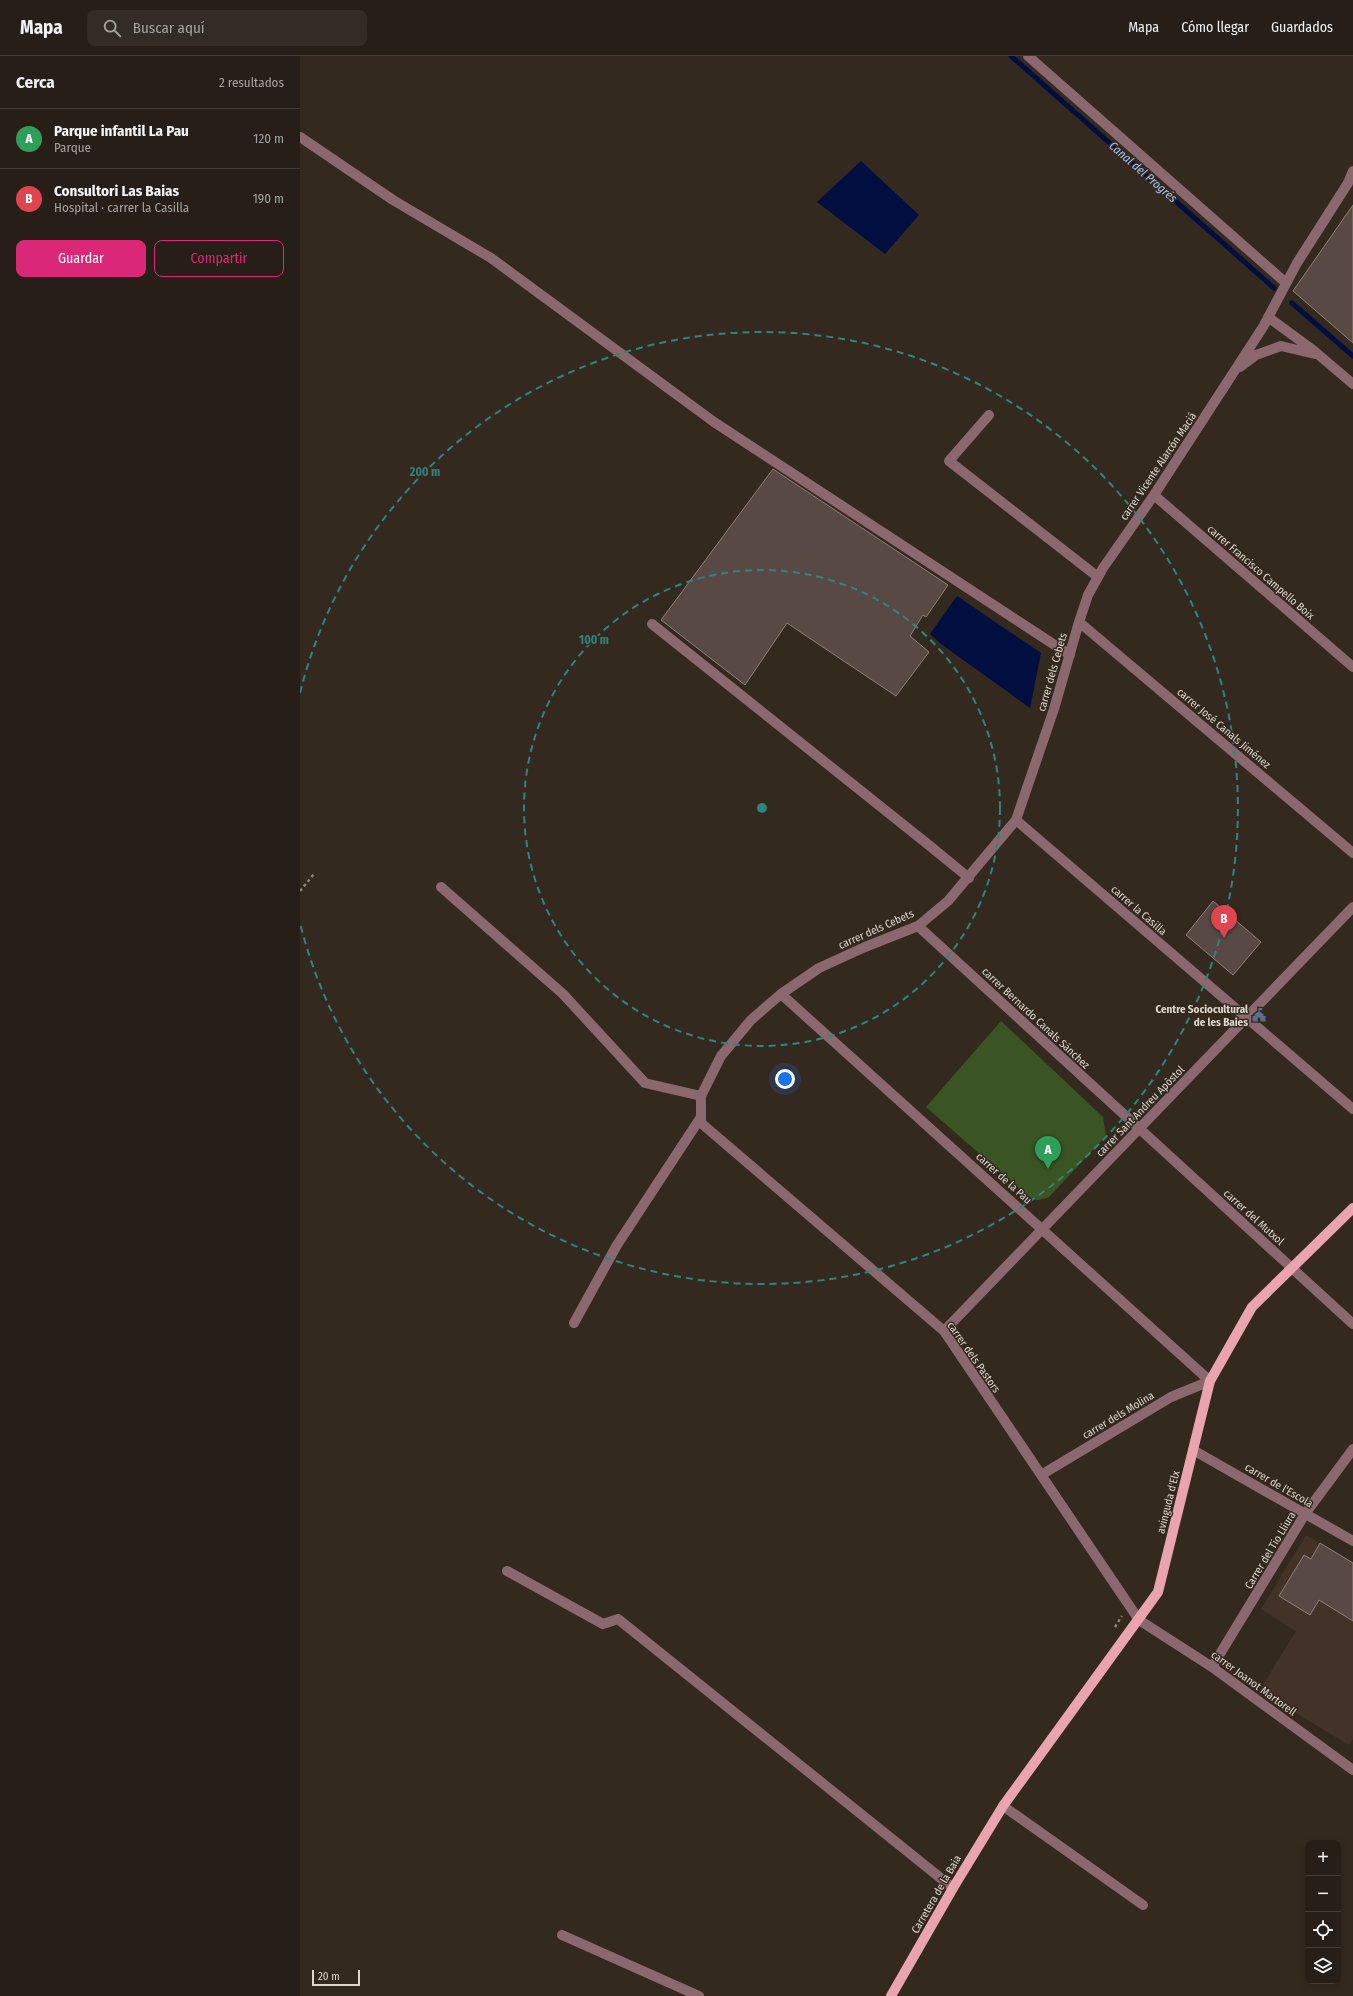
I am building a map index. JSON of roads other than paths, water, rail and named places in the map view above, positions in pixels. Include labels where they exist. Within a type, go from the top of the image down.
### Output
[{"type":"main road","name":"avinguda d'Elx","points":[[1003,1806],[1158,1592],[1210,1381],[1252,1307],[1353,1208]]},
{"type":"main road","name":"Carretera de la Baia","points":[[891,1996],[953,1888],[1003,1806]]},
{"type":"street","points":[[1028,56],[1286,283]]},
{"type":"street","points":[[300,137],[393,200],[491,258],[714,422],[1070,655]]},
{"type":"street","name":"carrer Vicente Alarcón Maciá","points":[[1079,622],[1088,595],[1098,577],[1154,495],[1266,322],[1297,263],[1348,183],[1353,171]]},
{"type":"street","points":[[1266,322],[1319,355],[1353,384]]},
{"type":"street","points":[[1234,372],[1256,355],[1281,346],[1319,355]]},
{"type":"street","points":[[989,416],[949,462],[1098,577]]},
{"type":"street","name":"carrer Francisco Campello Boix","points":[[1154,495],[1353,667]]},
{"type":"street","name":"carrer dels Cebets","points":[[701,1120],[701,1096],[721,1056],[751,1020],[781,994],[819,968],[865,947],[918,926],[948,901],[969,878],[1016,820],[1054,710],[1079,622]]},
{"type":"street","name":"carrer José Canals Jiménez","points":[[1079,622],[1353,853]]},
{"type":"street","points":[[652,624],[969,878]]},
{"type":"street","name":"carrer la Casilla","points":[[1016,820],[1353,1109]]},
{"type":"street","points":[[441,887],[562,994],[645,1083],[701,1096]]},
{"type":"street","name":"carrer Sant Andreu Apòstol","points":[[944,1331],[1353,907]]},
{"type":"street","name":"carrer Bernardo Canals Sánchez","points":[[918,926],[1139,1129]]},
{"type":"street","name":"carrer de la Pau","points":[[781,994],[1210,1381]]},
{"type":"street","points":[[574,1323],[618,1245],[701,1120]]},
{"type":"street","name":"carrer dels Pastors","points":[[701,1120],[944,1331],[1128,1607],[1139,1620]]},
{"type":"street","name":"carrer del Mutxol","points":[[1139,1129],[1353,1324]]},
{"type":"street","name":"carrer dels Molina","points":[[1041,1475],[1171,1397],[1210,1381]]},
{"type":"street","name":"Carrer del Tio Lliura","points":[[1212,1667],[1305,1514],[1353,1449]]},
{"type":"street","name":"carrer de l'Escola","points":[[1193,1450],[1353,1541]]},
{"type":"street","points":[[507,1571],[603,1624],[618,1619],[953,1888]]},
{"type":"street","name":"carrer Joanot Martorell","points":[[1139,1620],[1212,1667],[1353,1770]]},
{"type":"street","points":[[1003,1806],[1143,1905]]},
{"type":"street","points":[[562,1935],[699,1996]]},
{"type":"waterway","name":"Canal del Progrés","points":[[1011,56],[1274,288]]},
{"type":"waterway","points":[[1292,303],[1353,356]]},
{"type":"place","name":"Consultori Las Baias","points":[[1224,938]]},
{"type":"place","name":"Centre Sociocultural de les Baies","points":[[1259,1015]]},
{"type":"place","name":"Parque infantil La Pau","points":[[1048,1169]]}]
